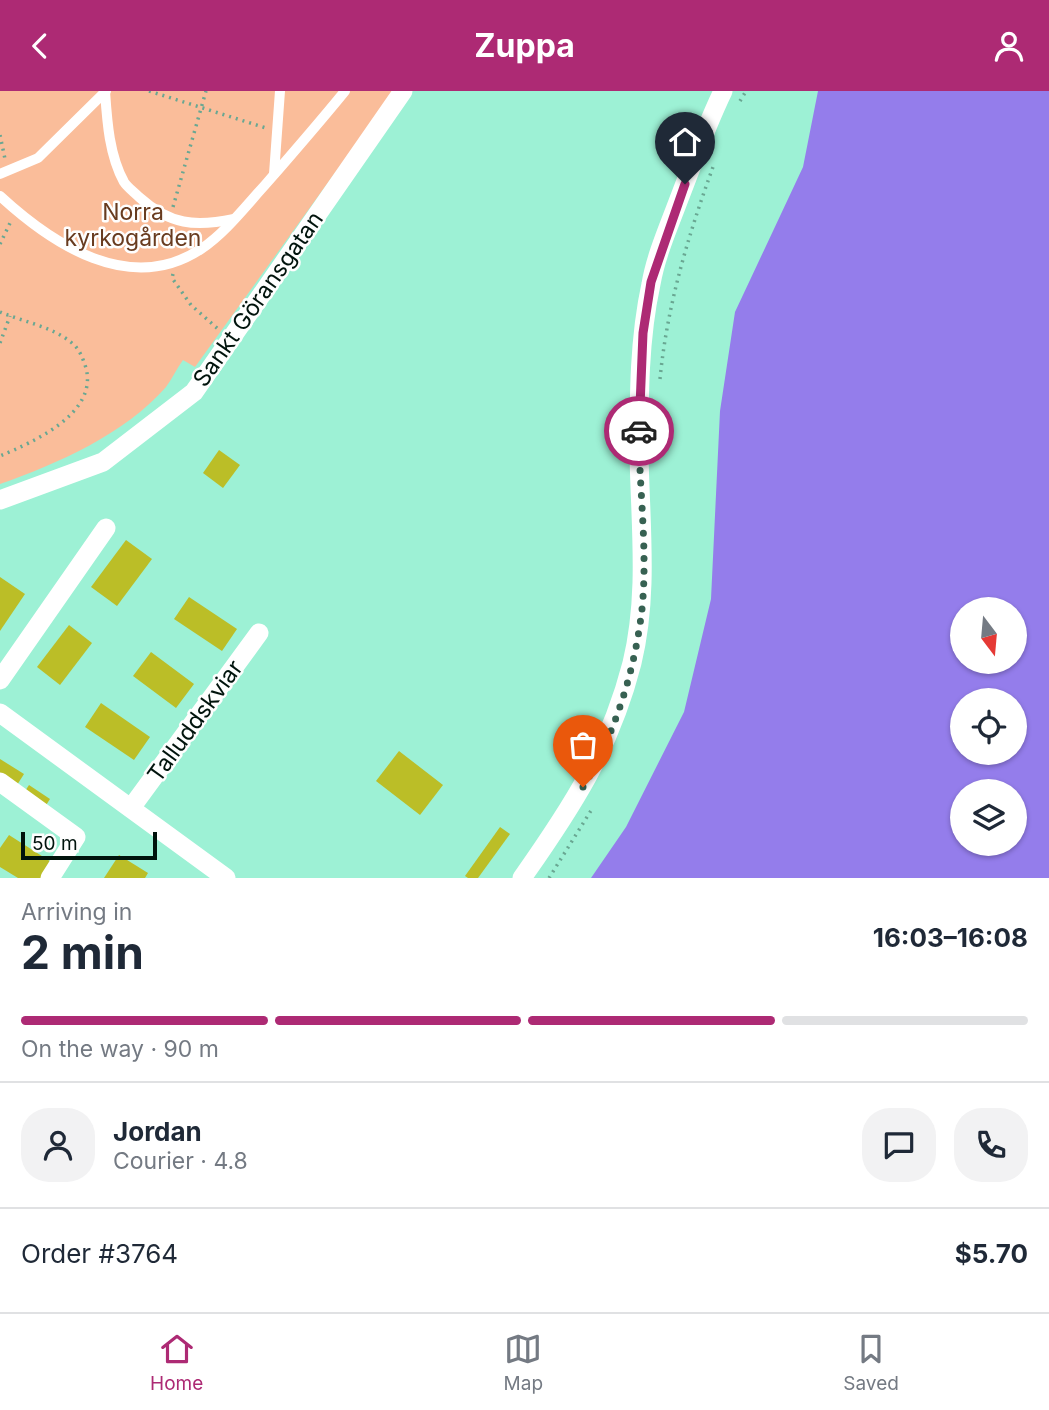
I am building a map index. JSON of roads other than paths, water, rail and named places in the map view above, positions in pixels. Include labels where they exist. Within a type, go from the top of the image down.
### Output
[{"type":"street","name":"Sankt Göransgatan","points":[[0,501],[103,462],[194,392],[403,91]]},
{"type":"street","points":[[523,878],[593,770],[614,723],[632,662],[642,609],[640,389],[643,333],[649,295],[670,221],[723,91]]},
{"type":"street","points":[[0,680],[106,528]]},
{"type":"street","name":"Talluddskviar","points":[[131,808],[259,633]]},
{"type":"street","points":[[0,713],[226,878]]},
{"type":"street","points":[[0,782],[76,837],[50,878]]},
{"type":"lane","points":[[105,91],[107,123],[124,183],[169,219],[204,225],[235,219]]},
{"type":"lane","points":[[4,173],[38,158],[105,91]]},
{"type":"lane","points":[[273,175],[280,91]]},
{"type":"lane","points":[[0,196],[16,211],[84,256],[117,265],[144,267],[173,261],[200,249],[235,219],[345,91]]},
{"type":"park label","name":"Norra kyrkogården","points":[[133,225]]}]
